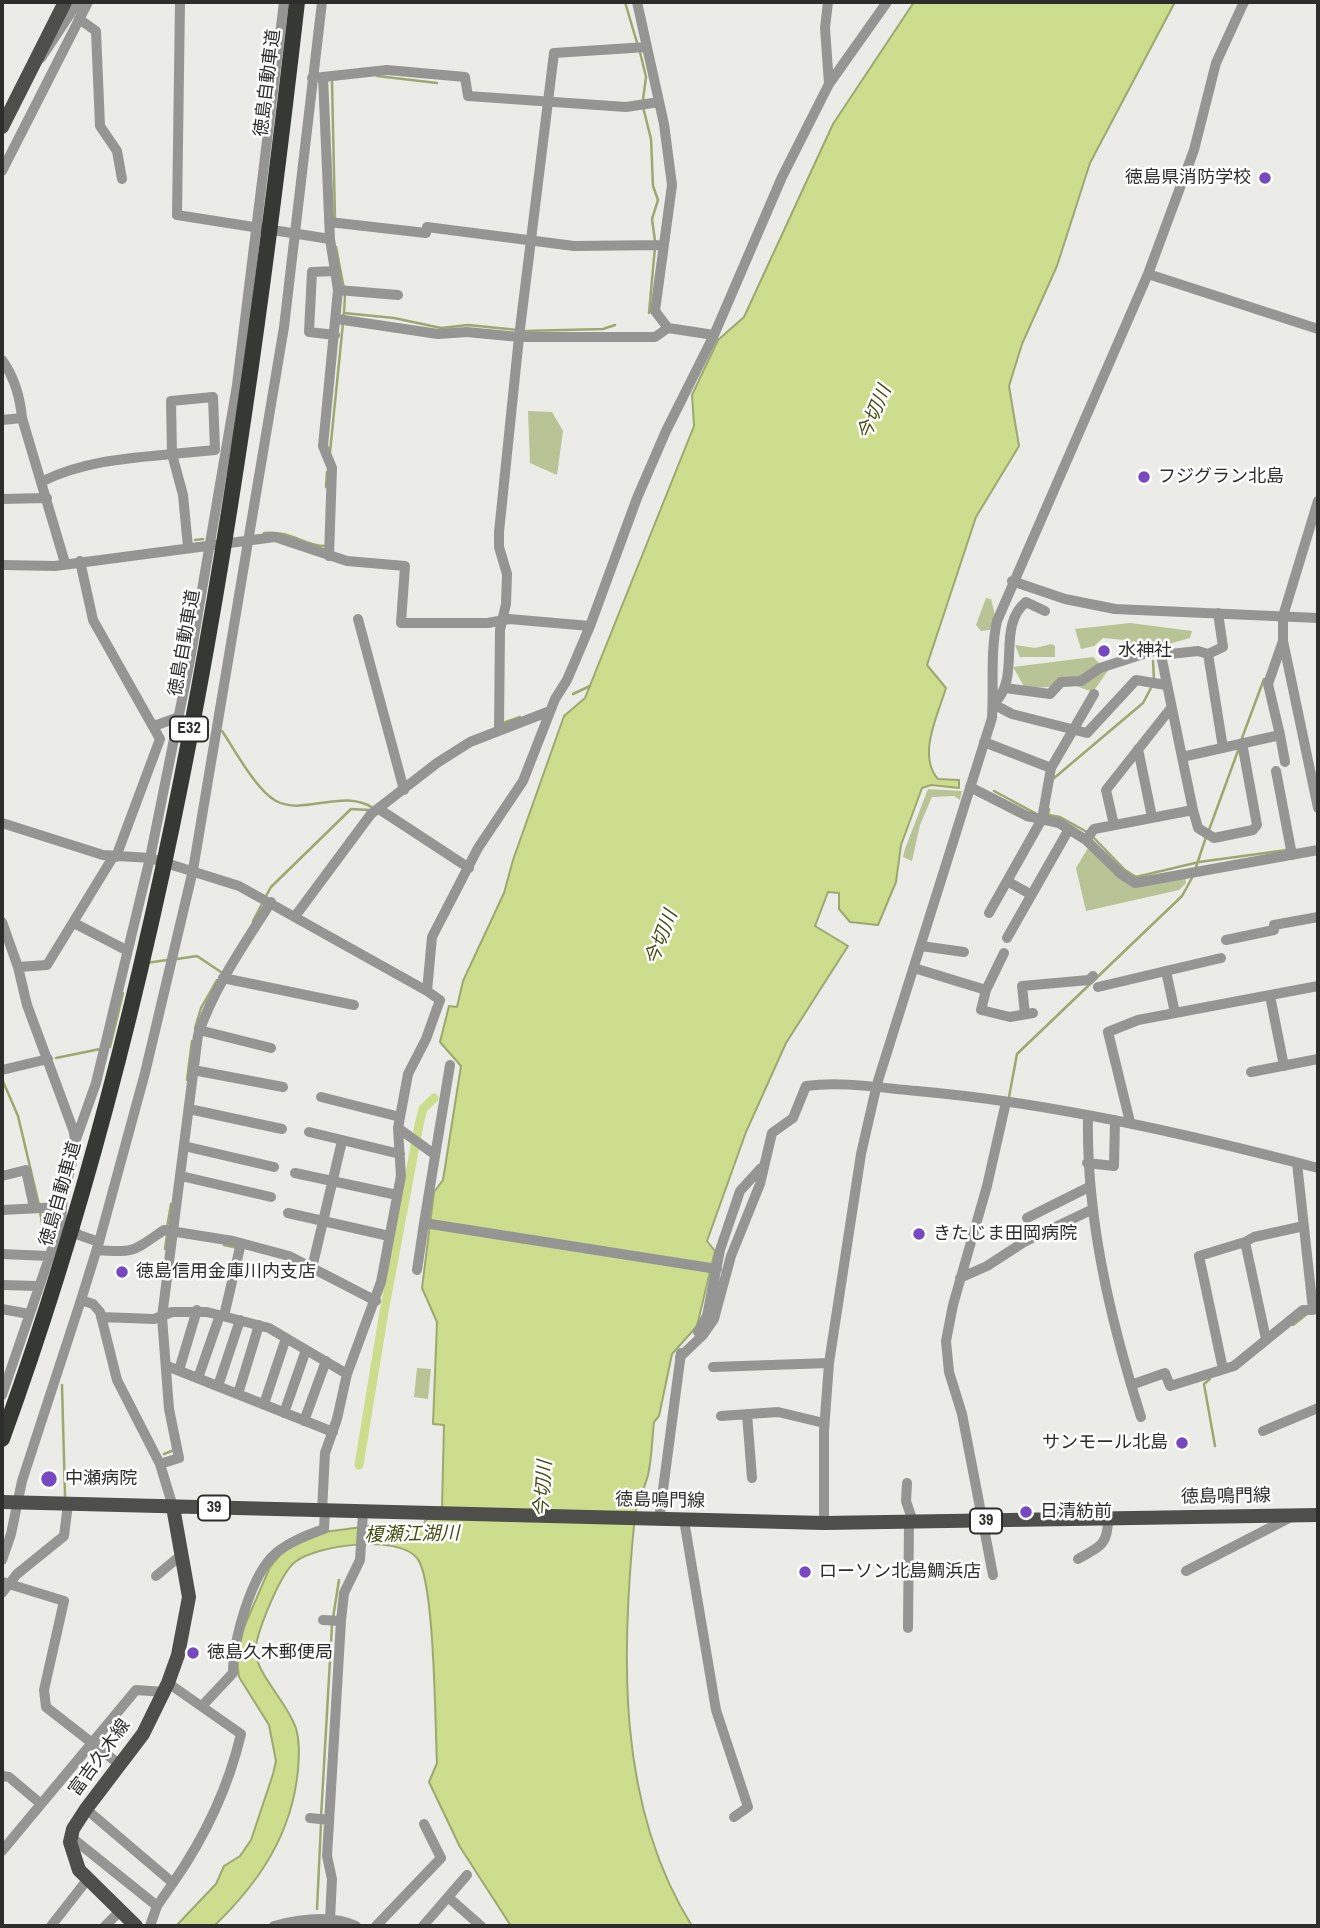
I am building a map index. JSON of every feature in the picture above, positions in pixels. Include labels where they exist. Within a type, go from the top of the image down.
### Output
[{"type":"highway","name":"徳島自動車道","points":[[2,1439],[46,1317],[103,1119],[166,847],[234,477],[267,251],[297,2]]},
{"type":"main road","points":[[2,127],[65,2]]},
{"type":"main road","name":"徳島鳴門線","points":[[9,1502],[323,1511],[362,1517],[426,1515],[824,1523],[1318,1515]]},
{"type":"main road","name":"富吉久木線","points":[[71,1838],[86,1809],[143,1734],[166,1688],[188,1607],[173,1507]]},
{"type":"main road","points":[[71,1838],[75,1863],[87,1880],[136,1926]]},
{"type":"street","points":[[33,65],[47,53],[78,2]]},
{"type":"street","points":[[2,171],[88,2]]},
{"type":"street","points":[[180,2],[177,215],[330,239]]},
{"type":"street","points":[[75,1142],[85,1119],[104,1048],[150,858],[211,545],[259,226],[284,2]]},
{"type":"street","points":[[2,1560],[11,1534],[9,1502],[98,1246],[173,959],[193,870],[284,327],[317,78],[321,2]]},
{"type":"street","points":[[637,2],[641,47],[659,102],[672,185],[658,245],[655,311],[668,328]]},
{"type":"street","points":[[828,2],[825,28],[829,84]]},
{"type":"street","points":[[427,991],[432,937],[478,848],[523,781],[550,712],[590,626],[647,475],[714,335],[782,177],[829,84],[887,2]]},
{"type":"street","points":[[824,1523],[824,1423],[840,1278],[877,1087],[985,742],[993,704],[995,679],[991,649],[997,621],[1012,580],[1149,274],[1194,150],[1216,63],[1244,2]]},
{"type":"street","points":[[79,19],[96,31],[100,126],[117,151],[122,179]]},
{"type":"street","points":[[499,726],[497,679],[508,574],[499,547],[499,532],[519,333],[554,53],[641,47]]},
{"type":"street","points":[[317,78],[387,70],[435,75],[450,73],[465,77],[468,96],[643,105],[659,102]]},
{"type":"street","points":[[317,78],[333,222],[330,239],[342,290],[341,320],[335,335],[323,446],[332,468],[329,556]]},
{"type":"street","points":[[333,222],[426,233],[427,227],[573,246],[658,245]]},
{"type":"street","points":[[335,335],[309,332],[312,272],[336,271]]},
{"type":"street","points":[[1149,274],[1318,329]]},
{"type":"street","points":[[342,290],[398,295]]},
{"type":"street","points":[[341,320],[438,334],[467,332],[654,337],[668,328],[714,335]]},
{"type":"street","points":[[2,360],[12,374],[22,418],[43,481],[65,563]]},
{"type":"street","points":[[43,481],[66,470],[116,459],[172,454],[215,450],[213,397],[171,401],[172,454],[183,495],[188,547]]},
{"type":"street","points":[[2,420],[22,418]]},
{"type":"street","points":[[2,499],[47,498]]},
{"type":"street","points":[[1318,501],[1283,615],[1283,641],[1318,805]]},
{"type":"street","points":[[2,565],[55,566],[188,547],[284,538],[347,561],[405,566],[401,623],[502,620],[590,626]]},
{"type":"street","points":[[18,967],[47,965],[75,923],[115,857],[160,739],[93,620],[80,561]]},
{"type":"street","points":[[1012,580],[1091,606],[1318,618]]},
{"type":"street","points":[[993,704],[1006,688],[1009,641],[1019,608],[1026,602],[1045,611]]},
{"type":"street","points":[[1161,655],[1198,651],[1208,654],[1223,647],[1218,613]]},
{"type":"street","points":[[358,619],[403,787]]},
{"type":"street","points":[[1283,641],[1268,684],[1285,762]]},
{"type":"street","points":[[1006,688],[1050,694],[1061,682],[1082,681],[1100,667],[1159,649],[1198,828],[1214,838],[1253,830],[1257,825],[1242,743]]},
{"type":"street","points":[[1208,654],[1223,748]]},
{"type":"street","points":[[993,704],[1012,714],[1087,733],[1136,680],[1166,685]]},
{"type":"street","points":[[989,913],[1042,819],[1051,768],[1094,694]]},
{"type":"street","points":[[1114,825],[1106,790],[1171,708]]},
{"type":"street","points":[[296,915],[365,822],[403,787],[499,726],[550,712]]},
{"type":"street","points":[[155,726],[179,717]]},
{"type":"street","points":[[1182,757],[1280,735]]},
{"type":"street","points":[[985,742],[1051,768]]},
{"type":"street","points":[[1138,749],[1152,817]]},
{"type":"street","points":[[1276,771],[1292,855]]},
{"type":"street","points":[[970,787],[1027,816],[1069,829],[1086,840],[1121,874],[1135,883],[1318,850]]},
{"type":"street","points":[[379,809],[469,868]]},
{"type":"street","points":[[1086,840],[1094,829],[1193,810]]},
{"type":"street","points":[[2,823],[115,857],[150,858],[239,886],[296,915],[440,1000],[408,1074],[399,1122],[401,1176],[376,1301],[347,1374],[325,1453],[324,1529],[298,1538],[274,1555],[252,1592],[240,1622],[233,1650],[233,1672],[202,1706]]},
{"type":"street","points":[[1007,938],[1069,829]]},
{"type":"street","points":[[1007,881],[1030,894]]},
{"type":"street","points":[[160,1464],[179,1458],[169,1409],[167,1366],[158,1318],[168,1230],[181,1176],[199,1030],[223,978],[267,900]]},
{"type":"street","points":[[1226,940],[1274,930],[1274,925],[1318,917]]},
{"type":"street","points":[[2,922],[18,967],[27,1005],[75,1142],[75,1154],[61,1207],[62,1220],[29,1314],[7,1361],[2,1395]]},
{"type":"street","points":[[75,923],[126,950]]},
{"type":"street","points":[[920,946],[964,952]]},
{"type":"street","points":[[1004,953],[986,990],[981,1010],[1010,1017],[1029,1013],[1022,986],[1096,981],[1166,971],[1221,958]]},
{"type":"street","points":[[914,968],[986,990]]},
{"type":"street","points":[[1166,971],[1175,1013]]},
{"type":"street","points":[[223,978],[354,1005]]},
{"type":"street","points":[[1129,1122],[1108,1031],[1138,1020],[1318,986]]},
{"type":"street","points":[[1270,996],[1284,1066]]},
{"type":"street","points":[[199,1030],[271,1048]]},
{"type":"street","points":[[2,1070],[48,1059]]},
{"type":"street","points":[[1251,1072],[1318,1059]]},
{"type":"street","points":[[417,1270],[450,1065]]},
{"type":"street","points":[[193,1070],[283,1087]]},
{"type":"street","points":[[680,1357],[703,1335],[714,1319],[731,1256],[760,1184],[772,1133],[793,1118],[806,1086],[877,1087],[1006,1102],[1088,1115],[1129,1122],[1318,1168]]},
{"type":"street","points":[[321,1097],[399,1122],[434,1154]]},
{"type":"street","points":[[993,1576],[962,1414],[948,1362],[946,1341],[1006,1102]]},
{"type":"street","points":[[188,1109],[282,1129]]},
{"type":"street","points":[[1088,1115],[1087,1163],[1091,1210],[1131,1385],[1141,1417]]},
{"type":"street","points":[[1087,1163],[1114,1166],[1115,1120]]},
{"type":"street","points":[[309,1132],[400,1154]]},
{"type":"street","points":[[312,1268],[342,1141]]},
{"type":"street","points":[[184,1146],[274,1167]]},
{"type":"street","points":[[1131,1385],[1165,1373],[1170,1386],[1209,1380],[1223,1369],[1234,1366],[1303,1310],[1313,1310],[1297,1163]]},
{"type":"street","points":[[657,1520],[680,1357],[705,1323],[720,1250],[740,1191],[763,1166]]},
{"type":"street","points":[[2,1176],[26,1170],[37,1208]]},
{"type":"street","points":[[295,1173],[397,1195]]},
{"type":"street","points":[[181,1176],[271,1197]]},
{"type":"street","points":[[1027,1218],[1089,1187]]},
{"type":"street","points":[[1052,1205],[1059,1224]]},
{"type":"street","points":[[2,1210],[61,1207]]},
{"type":"street","points":[[960,1278],[988,1266],[1024,1242],[1091,1210]]},
{"type":"street","points":[[288,1213],[389,1236]]},
{"type":"street","points":[[62,1220],[79,1235],[98,1246],[124,1252],[140,1249],[168,1230],[289,1256],[376,1301]]},
{"type":"street","points":[[426,1223],[715,1269]]},
{"type":"street","points":[[1223,1369],[1199,1256],[1254,1237],[1304,1226]]},
{"type":"street","points":[[1244,1242],[1266,1339]]},
{"type":"street","points":[[198,1378],[222,1316],[240,1247]]},
{"type":"street","points":[[2,1254],[48,1256]]},
{"type":"street","points":[[2,1285],[37,1286]]},
{"type":"street","points":[[81,1300],[93,1304],[101,1317],[117,1380],[160,1464],[173,1507]]},
{"type":"street","points":[[2,1309],[29,1314]]},
{"type":"street","points":[[179,1370],[197,1310]]},
{"type":"street","points":[[101,1317],[158,1318],[172,1312],[197,1310],[259,1325],[347,1374]]},
{"type":"street","points":[[218,1386],[240,1320]]},
{"type":"street","points":[[238,1394],[259,1325]]},
{"type":"street","points":[[264,1404],[286,1338]]},
{"type":"street","points":[[284,1413],[306,1350]]},
{"type":"street","points":[[304,1421],[326,1361]]},
{"type":"street","points":[[713,1367],[829,1363]]},
{"type":"street","points":[[167,1366],[332,1432]]},
{"type":"street","points":[[1263,1431],[1318,1408]]},
{"type":"street","points":[[721,1416],[778,1412],[824,1423]]},
{"type":"street","points":[[747,1414],[752,1478]]},
{"type":"street","points":[[907,1483],[903,1500],[911,1522],[908,1628]]},
{"type":"street","points":[[4,1586],[64,1536],[68,1504]]},
{"type":"street","points":[[1186,1571],[1294,1515]]},
{"type":"street","points":[[330,1920],[332,1880],[320,1819],[332,1621],[357,1570],[362,1517]]},
{"type":"street","points":[[1078,1559],[1100,1546],[1108,1537],[1108,1519]]},
{"type":"street","points":[[684,1520],[716,1710],[748,1807],[734,1817]]},
{"type":"street","points":[[156,1576],[180,1556]]},
{"type":"street","points":[[4,1586],[64,1601],[44,1690],[46,1707],[119,1764]]},
{"type":"street","points":[[2,1851],[136,1690],[166,1688],[202,1706],[241,1734],[232,1773],[215,1813],[158,1906],[150,1926]]},
{"type":"street","points":[[2,1776],[9,1777],[41,1804]]},
{"type":"street","points":[[86,1809],[173,1883]]},
{"type":"street","points":[[376,1926],[441,1858],[424,1824]]},
{"type":"street","points":[[71,1838],[158,1906]]},
{"type":"street","points":[[423,1926],[467,1875]]},
{"type":"street","points":[[51,1926],[87,1880]]},
{"type":"street","points":[[448,1897],[481,1926]]},
{"type":"street","points":[[104,1926],[120,1911]]},
{"type":"street","points":[[274,1926],[306,1920],[330,1920],[356,1926]]},
{"type":"shaded area","points":[[528,411],[552,412],[563,431],[557,475],[530,463]]},
{"type":"shaded area","points":[[986,598],[991,599],[995,615],[990,630],[981,631],[976,625]]},
{"type":"shaded area","points":[[1130,623],[1192,631],[1190,638],[1121,657],[1118,654],[1125,652],[1125,640],[1103,638],[1094,646],[1081,649],[1075,629]]},
{"type":"shaded area","points":[[1052,644],[1055,646],[1055,657],[1020,657],[1015,645],[1035,648]]},
{"type":"shaded area","points":[[1093,657],[1099,663],[1114,662],[1093,692],[1076,686],[1025,688],[1013,667]]},
{"type":"shaded area","points":[[928,789],[962,791],[960,800],[954,796],[932,797],[920,825],[912,861],[903,857]]},
{"type":"shaded area","points":[[1088,848],[1133,886],[1185,877],[1186,883],[1179,890],[1086,911],[1076,868]]},
{"type":"shaded area","points":[[417,1368],[431,1369],[428,1399],[414,1397]]},
{"type":"water","points":[[914,2],[1175,2],[1090,163],[1057,266],[1022,344],[1009,386],[1019,446],[976,517],[927,665],[946,688],[934,722],[929,758],[938,779],[959,780],[959,788],[931,785],[922,788],[901,845],[896,882],[878,925],[850,922],[839,909],[839,893],[828,892],[815,926],[848,946],[786,1043],[746,1132],[707,1241],[715,1251],[697,1326],[672,1354],[659,1416],[654,1422],[647,1480],[635,1515],[630,1567],[627,1673],[630,1726],[637,1779],[649,1830],[667,1879],[692,1926],[511,1926],[460,1847],[429,1782],[437,1763],[435,1688],[431,1623],[423,1571],[417,1558],[407,1551],[375,1544],[338,1547],[306,1556],[295,1562],[282,1579],[269,1605],[255,1654],[263,1674],[296,1728],[298,1770],[289,1815],[271,1856],[259,1875],[214,1926],[176,1926],[216,1884],[224,1866],[240,1856],[251,1840],[273,1774],[276,1761],[269,1725],[239,1677],[237,1660],[238,1641],[270,1567],[284,1550],[324,1532],[377,1525],[423,1527],[425,1521],[442,1507],[444,1425],[433,1424],[437,1322],[422,1288],[434,1192],[443,1180],[461,1066],[440,1042],[449,1006],[457,1007],[463,981],[504,893],[564,716],[585,698],[694,426],[692,395],[718,340],[744,317],[833,124]]},
{"type":"waterway","points":[[625,2],[638,46]]},
{"type":"waterway","points":[[640,52],[646,77],[643,100]]},
{"type":"waterway","points":[[377,76],[437,83]]},
{"type":"waterway","points":[[332,81],[335,219]]},
{"type":"waterway","points":[[643,107],[651,139],[653,186],[658,200],[652,219],[655,241]]},
{"type":"waterway","points":[[336,247],[344,289]]},
{"type":"waterway","points":[[649,313],[655,247]]},
{"type":"waterway","points":[[344,313],[345,295]]},
{"type":"waterway","points":[[343,316],[344,313],[394,318],[441,328],[468,325],[518,330]]},
{"type":"waterway","points":[[330,452],[343,323]]},
{"type":"waterway","points":[[524,331],[603,329],[615,325]]},
{"type":"waterway","points":[[326,487],[327,472]]},
{"type":"waterway","points":[[264,533],[283,534],[318,546],[326,546]]},
{"type":"waterway","points":[[195,540],[203,539]]},
{"type":"waterway","points":[[1153,661],[1154,680]]},
{"type":"waterway","points":[[1242,738],[1264,679]]},
{"type":"waterway","points":[[573,694],[590,686]]},
{"type":"waterway","points":[[1053,779],[1143,703],[1152,686]]},
{"type":"waterway","points":[[503,723],[520,717]]},
{"type":"waterway","points":[[222,731],[254,779],[268,796],[276,801],[299,806],[349,801],[373,808]]},
{"type":"waterway","points":[[1209,830],[1239,748]]},
{"type":"waterway","points":[[994,791],[1035,813]]},
{"type":"waterway","points":[[266,896],[271,887],[351,809],[369,810]]},
{"type":"waterway","points":[[1049,809],[1048,815],[1060,817],[1087,832]]},
{"type":"waterway","points":[[1092,836],[1125,870],[1136,877],[1199,862],[1287,850]]},
{"type":"waterway","points":[[1195,870],[1206,837]]},
{"type":"waterway","points":[[1009,1097],[1017,1054],[1182,896],[1193,876]]},
{"type":"waterway","points":[[253,921],[263,902]]},
{"type":"waterway","points":[[177,959],[197,956],[221,972]]},
{"type":"waterway","points":[[146,963],[167,960]]},
{"type":"waterway","points":[[195,1028],[201,1008],[217,980]]},
{"type":"waterway","points":[[110,1047],[123,993]]},
{"type":"waterway","points":[[187,1080],[192,1041]]},
{"type":"waterway","points":[[56,1058],[100,1049]]},
{"type":"waterway","points":[[2,1079],[18,1116],[39,1205]]},
{"type":"waterway","points":[[359,1465],[419,1125],[423,1109],[434,1098]]},
{"type":"waterway","points":[[167,1228],[171,1204]]},
{"type":"waterway","points":[[40,1212],[44,1233]]},
{"type":"waterway","points":[[165,1249],[167,1235]]},
{"type":"waterway","points":[[224,1245],[238,1248]]},
{"type":"waterway","points":[[1293,1325],[1307,1314]]},
{"type":"waterway","points":[[1210,1379],[1204,1384],[1215,1446]]},
{"type":"waterway","points":[[62,1385],[65,1496]]},
{"type":"waterway","points":[[164,1454],[174,1450]]},
{"type":"waterway","points":[[333,1618],[339,1580]]},
{"type":"waterway","points":[[321,1817],[332,1625]]},
{"type":"waterway","points":[[317,1909],[321,1824]]},
{"type":"place","name":"徳島県消防学校","points":[[1265,178]]},
{"type":"place","name":"フジグラン北島","points":[[1144,477]]},
{"type":"place","name":"水神社","points":[[1104,651]]},
{"type":"place","name":"きたじま田岡病院","points":[[919,1234]]},
{"type":"place","name":"徳島信用金庫川内支店","points":[[122,1272]]},
{"type":"place","name":"サンモール北島","points":[[1182,1443]]},
{"type":"place","name":"中瀬病院","points":[[49,1479]]},
{"type":"place","name":"日清紡前","points":[[1026,1512]]},
{"type":"place","name":"ローソン北島鯛浜店","points":[[805,1572]]},
{"type":"place","name":"徳島久木郵便局","points":[[193,1653]]},
{"type":"water label","name":"今切川","points":[[875,413]]},
{"type":"water label","name":"今切川","points":[[662,938]]},
{"type":"water label","name":"今切川","points":[[544,1489]]},
{"type":"water label","name":"榎瀬江湖川","points":[[412,1535]]}]
